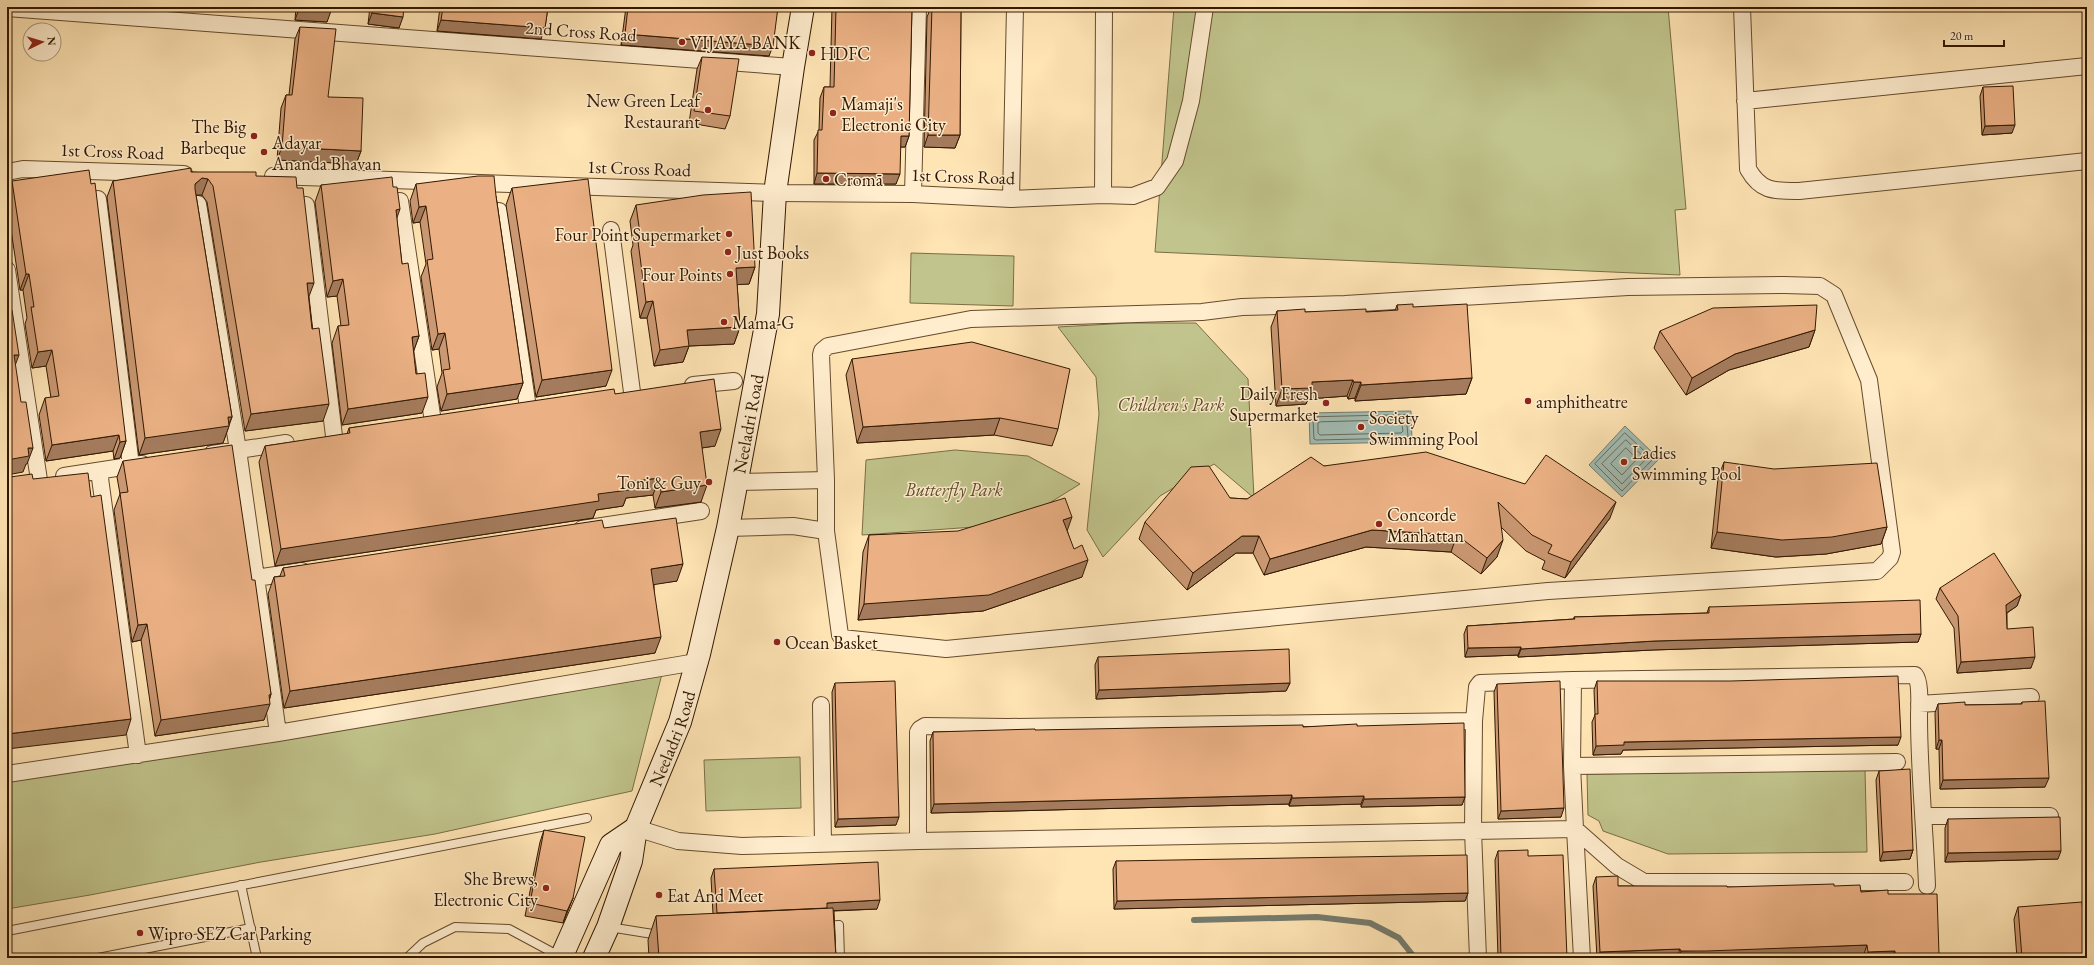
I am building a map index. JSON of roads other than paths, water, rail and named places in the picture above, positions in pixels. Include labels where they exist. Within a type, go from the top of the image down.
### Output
[{"type":"main road","name":"Neeladri Road","points":[[594,958],[608,927],[631,861],[636,828],[680,722],[728,528],[768,314],[775,193],[793,67],[804,7]]},
{"type":"main road","points":[[561,958],[611,844],[636,828]]},
{"type":"street","points":[[913,194],[918,7]]},
{"type":"street","points":[[1012,200],[1015,7]]},
{"type":"street","points":[[1103,195],[1104,7]]},
{"type":"street","name":"1st Cross Road","points":[[257,176],[775,193],[913,194],[1012,200],[1103,195],[1134,196],[1157,187],[1175,161],[1191,101],[1205,7]]},
{"type":"street","points":[[1742,7],[1748,169],[1755,181],[1765,188],[1781,191],[1799,191],[2087,161]]},
{"type":"street","name":"2nd Cross Road","points":[[7,8],[793,67]]},
{"type":"street","points":[[1746,101],[2087,66]]},
{"type":"street","name":"1st Cross Road","points":[[7,172],[23,169],[201,174]]},
{"type":"street","points":[[98,199],[131,466]]},
{"type":"street","points":[[400,201],[433,422]]},
{"type":"street","points":[[198,204],[238,450],[278,733]]},
{"type":"street","points":[[200,456],[327,437],[306,205]]},
{"type":"street","points":[[499,212],[528,408]]},
{"type":"street","points":[[610,230],[632,392]]},
{"type":"street","points":[[7,270],[39,480]]},
{"type":"street","points":[[1820,286],[1834,295],[1869,380],[1892,552],[1890,558],[1877,571],[1548,591],[946,649],[842,638],[840,635],[826,532],[826,480],[821,355],[822,351],[828,346],[971,319],[1202,312],[1242,307],[1345,304],[1628,287],[1820,286]]},
{"type":"street","points":[[679,387],[734,381]]},
{"type":"street","points":[[23,482],[154,462]]},
{"type":"street","points":[[99,471],[138,755]]},
{"type":"street","points":[[736,482],[826,480]]},
{"type":"street","points":[[568,531],[701,511]]},
{"type":"street","points":[[728,528],[793,526],[826,532]]},
{"type":"street","points":[[256,578],[318,569]]},
{"type":"street","points":[[7,774],[278,733],[696,662]]},
{"type":"street","points":[[1478,958],[1473,831],[1474,721],[1477,687],[1480,683],[1913,674],[1917,678],[1919,704],[1919,756],[1924,816],[1927,886]]},
{"type":"street","points":[[1573,680],[1572,766],[1574,828],[1582,958]]},
{"type":"street","points":[[1919,704],[2031,697]]},
{"type":"street","points":[[821,705],[823,844]]},
{"type":"street","points":[[918,841],[918,732],[925,726],[1008,727],[1474,721]]},
{"type":"street","points":[[1572,766],[1897,762]]},
{"type":"street","points":[[1924,816],[2050,816]]},
{"type":"street","points":[[636,828],[678,841],[742,846],[1574,828],[1617,866],[1644,882],[1905,882]]},
{"type":"lane","points":[[7,930],[587,818]]},
{"type":"lane","points":[[241,885],[257,958]]},
{"type":"lane","points":[[815,926],[839,925],[840,958]]},
{"type":"lane","points":[[408,958],[423,943],[455,927],[509,929],[561,958]]},
{"type":"lane","points":[[608,927],[664,934]]},
{"type":"lane","points":[[98,958],[251,928]]},
{"type":"water","name":"Society Swimming Pool","points":[[1411,411],[1412,442],[1310,444],[1309,413]]},
{"type":"water","name":"Ladies Swimming Pool","points":[[1625,426],[1659,459],[1622,497],[1589,465]]},
{"type":"waterway","points":[[1194,920],[1317,917],[1370,923],[1399,938],[1415,958]]},
{"type":"place","name":"VIJAYA BANK","points":[[682,42]]},
{"type":"place","name":"HDFC","points":[[812,53]]},
{"type":"place","name":"New Green Leaf Restaurant","points":[[708,110]]},
{"type":"place","name":"Mamaji's Electronic City","points":[[833,113]]},
{"type":"place","name":"The Big Barbeque","points":[[254,136]]},
{"type":"place","name":"Adayar Ananda Bhavan","points":[[264,152]]},
{"type":"place","name":"Cromā","points":[[826,179]]},
{"type":"place","name":"Four Point Supermarket","points":[[729,234]]},
{"type":"place","name":"Just Books","points":[[728,252]]},
{"type":"place","name":"Four Points","points":[[730,274]]},
{"type":"place","name":"Mama-G","points":[[724,322]]},
{"type":"place","name":"amphitheatre","points":[[1528,401]]},
{"type":"place","name":"Daily Fresh Supermarket","points":[[1326,403]]},
{"type":"place","name":"Society Swimming Pool","points":[[1361,427]]},
{"type":"place","name":"Ladies Swimming Pool","points":[[1624,462]]},
{"type":"place","name":"Toni & Guy","points":[[709,482]]},
{"type":"place","name":"Concorde Manhattan","points":[[1379,524]]},
{"type":"place","name":"Ocean Basket","points":[[777,642]]},
{"type":"place","name":"She Brews, Electronic City","points":[[546,888]]},
{"type":"place","name":"Eat And Meet","points":[[659,895]]},
{"type":"place","name":"Wipro SEZ Car Parking","points":[[140,933]]},
{"type":"park label","name":"Children's Park","points":[[1171,404]]},
{"type":"park label","name":"Butterfly Park","points":[[954,489]]}]
